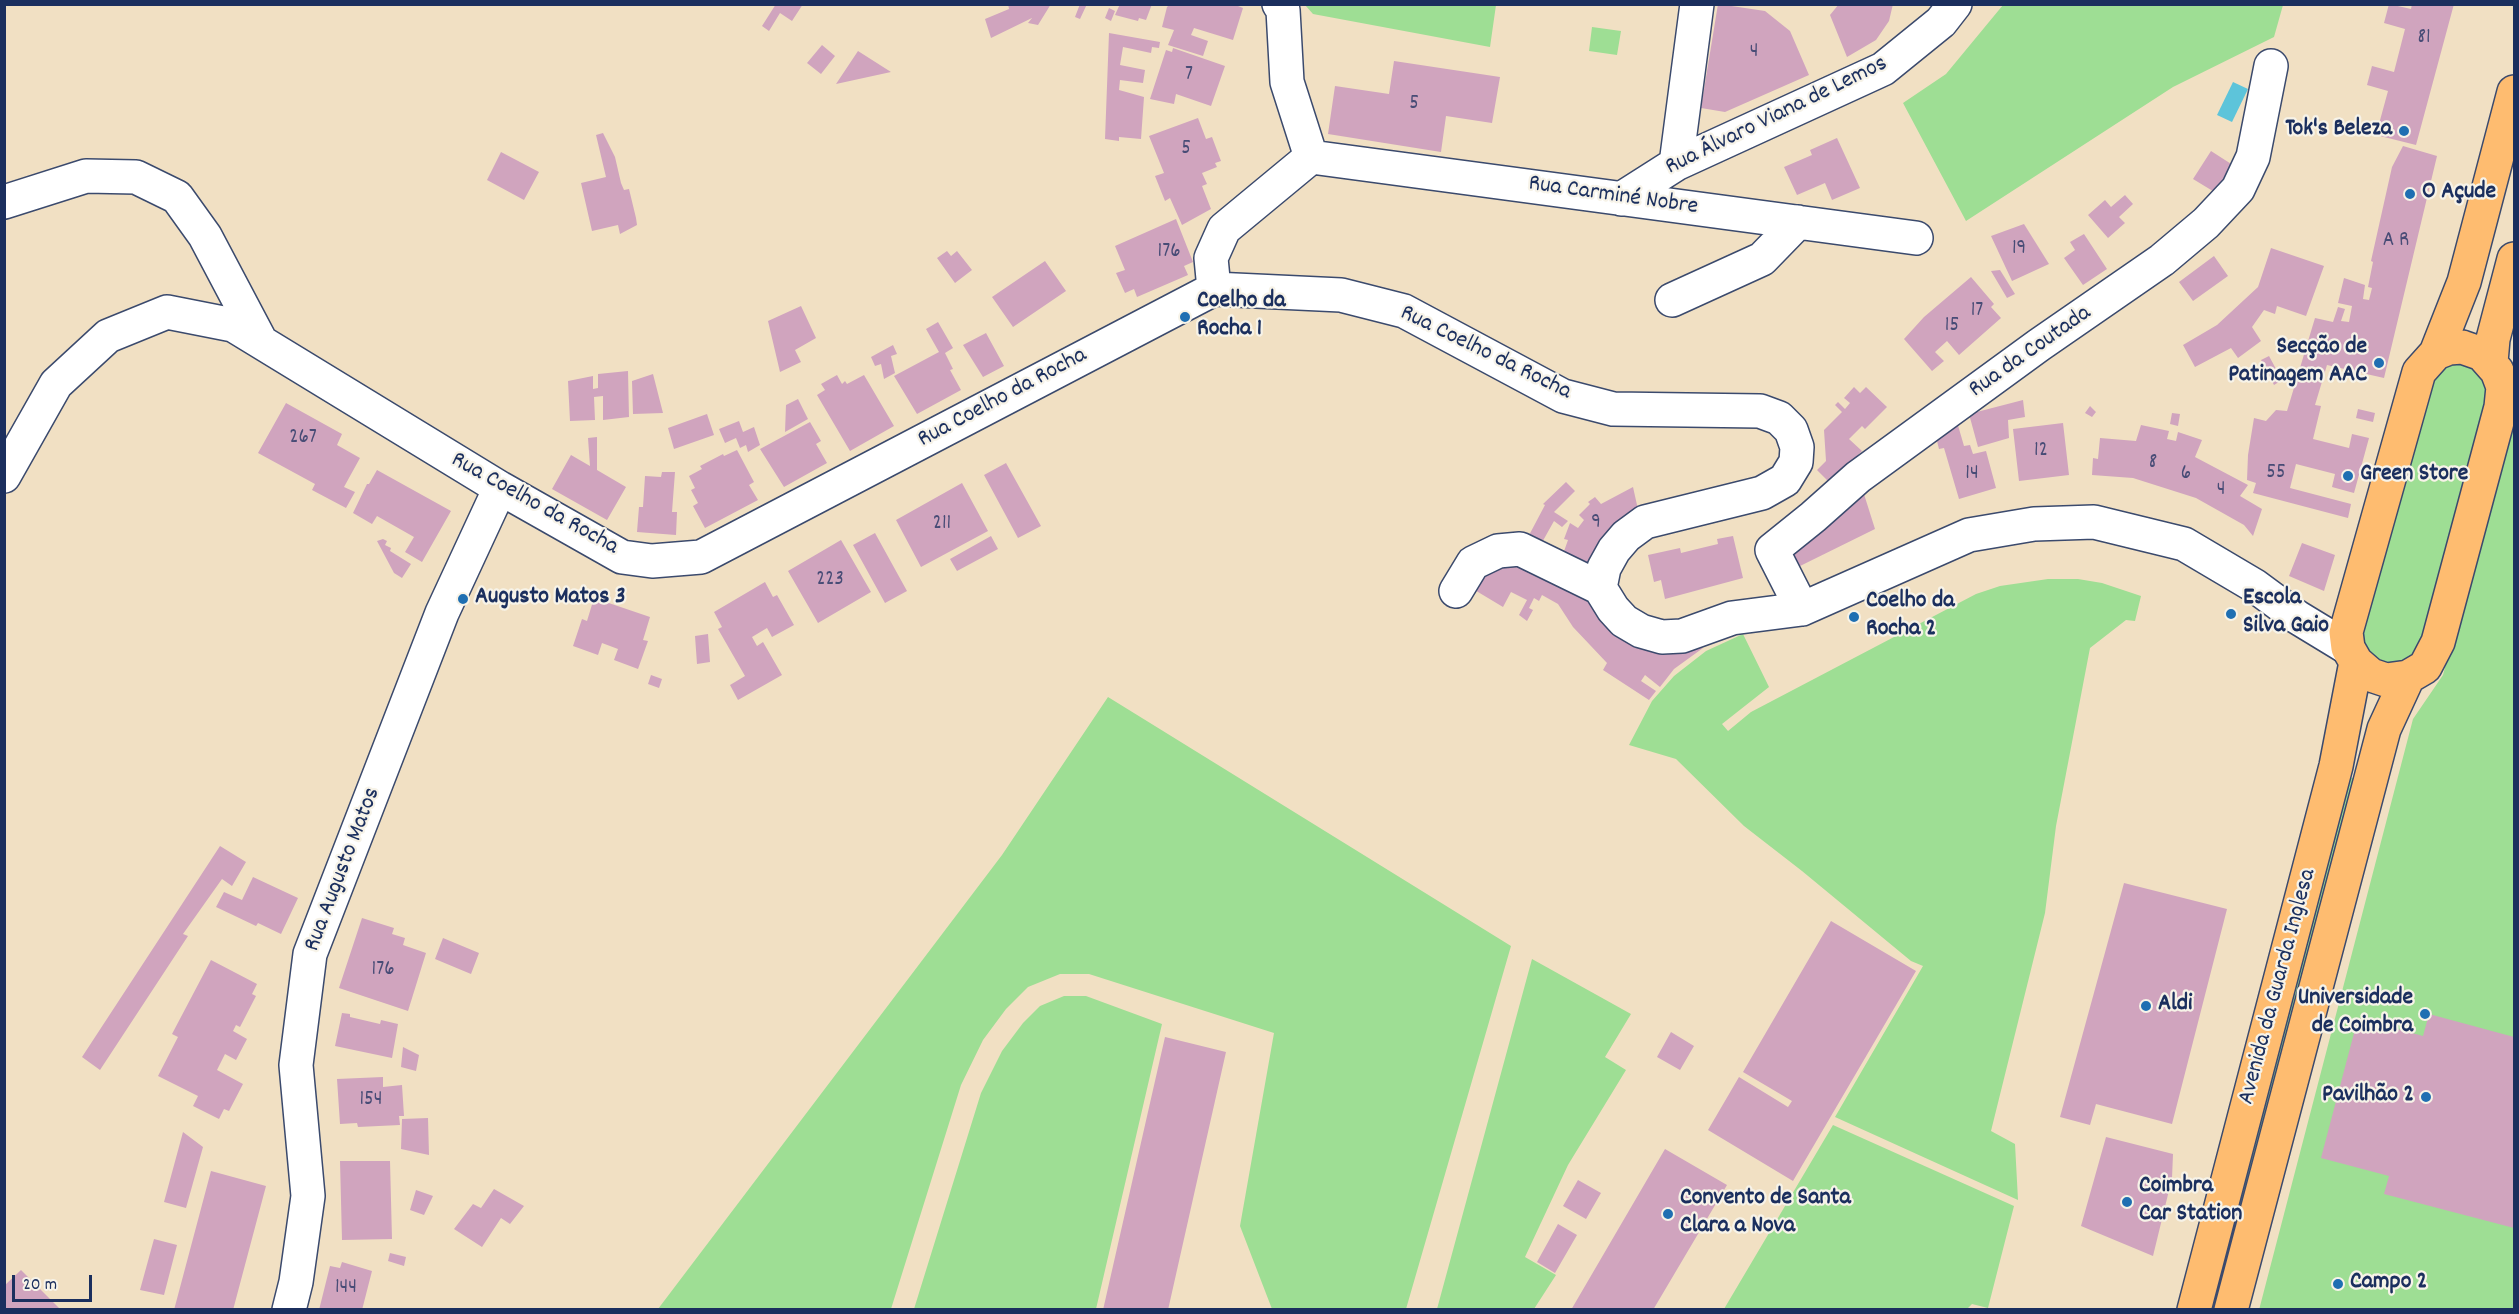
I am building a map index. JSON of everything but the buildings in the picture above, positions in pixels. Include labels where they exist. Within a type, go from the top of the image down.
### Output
[{"type":"main road","points":[[2436,353],[2464,282],[2514,93]]},
{"type":"main road","points":[[2352,655],[2371,675],[2386,680],[2408,677],[2425,667],[2438,642],[2504,422],[2501,407],[2503,387],[2493,339],[2514,259]]},
{"type":"main road","points":[[2436,353],[2449,348],[2462,347],[2482,354],[2501,372]]},
{"type":"main road","name":"Avenida da Guarda Inglesa","points":[[2194,1310],[2336,766],[2352,655],[2346,632],[2419,372],[2436,353]]},
{"type":"main road","name":"Avenida da Guarda Inglesa","points":[[2231,1310],[2384,729],[2408,677]]},
{"type":"street","points":[[1214,289],[1211,258],[1224,229],[1311,156],[1287,82],[1283,10],[1279,4]]},
{"type":"street","points":[[1676,164],[1697,4]]},
{"type":"street","name":"Rua Álvaro Viana de Lemos","points":[[1621,199],[1676,164],[1883,69],[1941,22],[1955,4]]},
{"type":"street","name":"Rua da Coutada","points":[[1802,609],[1772,550],[1813,518],[1858,477],[2039,345],[2162,260],[2206,223],[2238,189],[2253,157],[2271,66]]},
{"type":"street","name":"Rua Carminé Nobre","points":[[1311,156],[1916,238]]},
{"type":"street","points":[[4,202],[86,176],[136,177],[177,197],[204,236],[262,343]]},
{"type":"street","points":[[1672,300],[1761,259],[1798,222]]},
{"type":"street","name":"Rua Coelho da Rocha","points":[[4,476],[56,384],[108,336],[167,312],[233,325],[500,489],[622,556],[652,561],[701,557],[1214,289],[1341,295],[1404,311],[1563,396],[1613,409],[1760,411],[1779,418],[1791,430],[1797,447],[1796,462],[1785,480],[1762,493],[1645,522],[1626,536],[1614,550],[1604,568],[1600,588]]},
{"type":"street","name":"Rua Augusto Matos","points":[[289,1310],[296,1282],[308,1196],[296,1065],[310,954],[442,613],[500,489]]},
{"type":"street","points":[[1456,591],[1473,563],[1498,551],[1520,549],[1600,588],[1613,609],[1624,621],[1641,631],[1662,637],[1682,636],[1732,618],[1802,609],[1969,535],[2034,524],[2094,522],[2184,544],[2255,586],[2352,655]]},
{"type":"street","points":[[2305,620],[2353,608]]},
{"type":"green space","points":[[1305,5],[1496,5],[1490,47],[1313,14]]},
{"type":"green space","points":[[2003,5],[2283,5],[2274,37],[2173,87],[1966,221],[1903,103],[1946,74]]},
{"type":"green space","points":[[1592,27],[1621,31],[1617,55],[1589,51]]},
{"type":"green space","points":[[2454,364],[2474,369],[2482,376],[2488,396],[2426,634],[2408,662],[2386,664],[2375,659],[2367,651],[2362,640],[2362,629],[2425,390],[2444,366]]},
{"type":"green space","name":"Universidade de Coimbra","points":[[2514,431],[2514,1309],[2259,1310],[2413,719],[2443,675],[2504,438]]},
{"type":"green space","points":[[2048,579],[2078,579],[2102,583],[2141,596],[2135,621],[2126,620],[2090,648],[2056,826],[2045,913],[1991,1131],[2015,1144],[2018,1200],[1835,1117],[1923,966],[1911,961],[1744,826],[1676,759],[1629,745],[1652,701],[1674,676],[1706,651],[1743,634],[1769,687],[1722,724],[1728,731],[1751,712],[1976,594],[2000,586]]},
{"type":"green space","points":[[1108,697],[1511,946],[1406,1309],[1272,1309],[1240,1226],[1274,1033],[1089,974],[1060,974],[1028,987],[1006,1009],[983,1040],[961,1085],[891,1309],[658,1309],[1002,855]]},
{"type":"green space","points":[[2348,777],[2356,779],[2217,1309],[2208,1310]]},
{"type":"green space","points":[[1532,959],[1631,1014],[1605,1057],[1626,1070],[1568,1165],[1525,1257],[1556,1275],[1534,1309],[1437,1309]]},
{"type":"green space","points":[[1064,996],[1086,996],[1162,1024],[1096,1309],[914,1309],[981,1093],[1002,1051],[1023,1023],[1040,1006]]},
{"type":"green space","points":[[1833,1125],[2014,1206],[1988,1308],[1972,1304],[1966,1310],[1724,1309]]},
{"type":"water","points":[[2233,82],[2248,89],[2232,122],[2217,115]]},
{"type":"place","name":"Tok's Beleza","points":[[2404,131]]},
{"type":"place","name":"O Açude","points":[[2410,194]]},
{"type":"place","name":"Coelho da Rocha 1","points":[[1185,317]]},
{"type":"place","name":"Secção de Patinagem AAC","points":[[2379,363]]},
{"type":"place","name":"Green Store","points":[[2348,476]]},
{"type":"place","name":"Augusto Matos 3","points":[[463,599]]},
{"type":"place","name":"Escola Silva Gaio","points":[[2231,614]]},
{"type":"place","name":"Coelho da Rocha 2","points":[[1854,617]]},
{"type":"place","name":"Aldi","points":[[2146,1006]]},
{"type":"place","name":"Universidade de Coimbra","points":[[2425,1014]]},
{"type":"place","name":"Pavilhão 2","points":[[2426,1097]]},
{"type":"place","name":"Coimbra Car Station","points":[[2127,1202]]},
{"type":"place","name":"Convento de Santa Clara a Nova","points":[[1668,1214]]},
{"type":"place","name":"Campo 2","points":[[2338,1284]]}]
